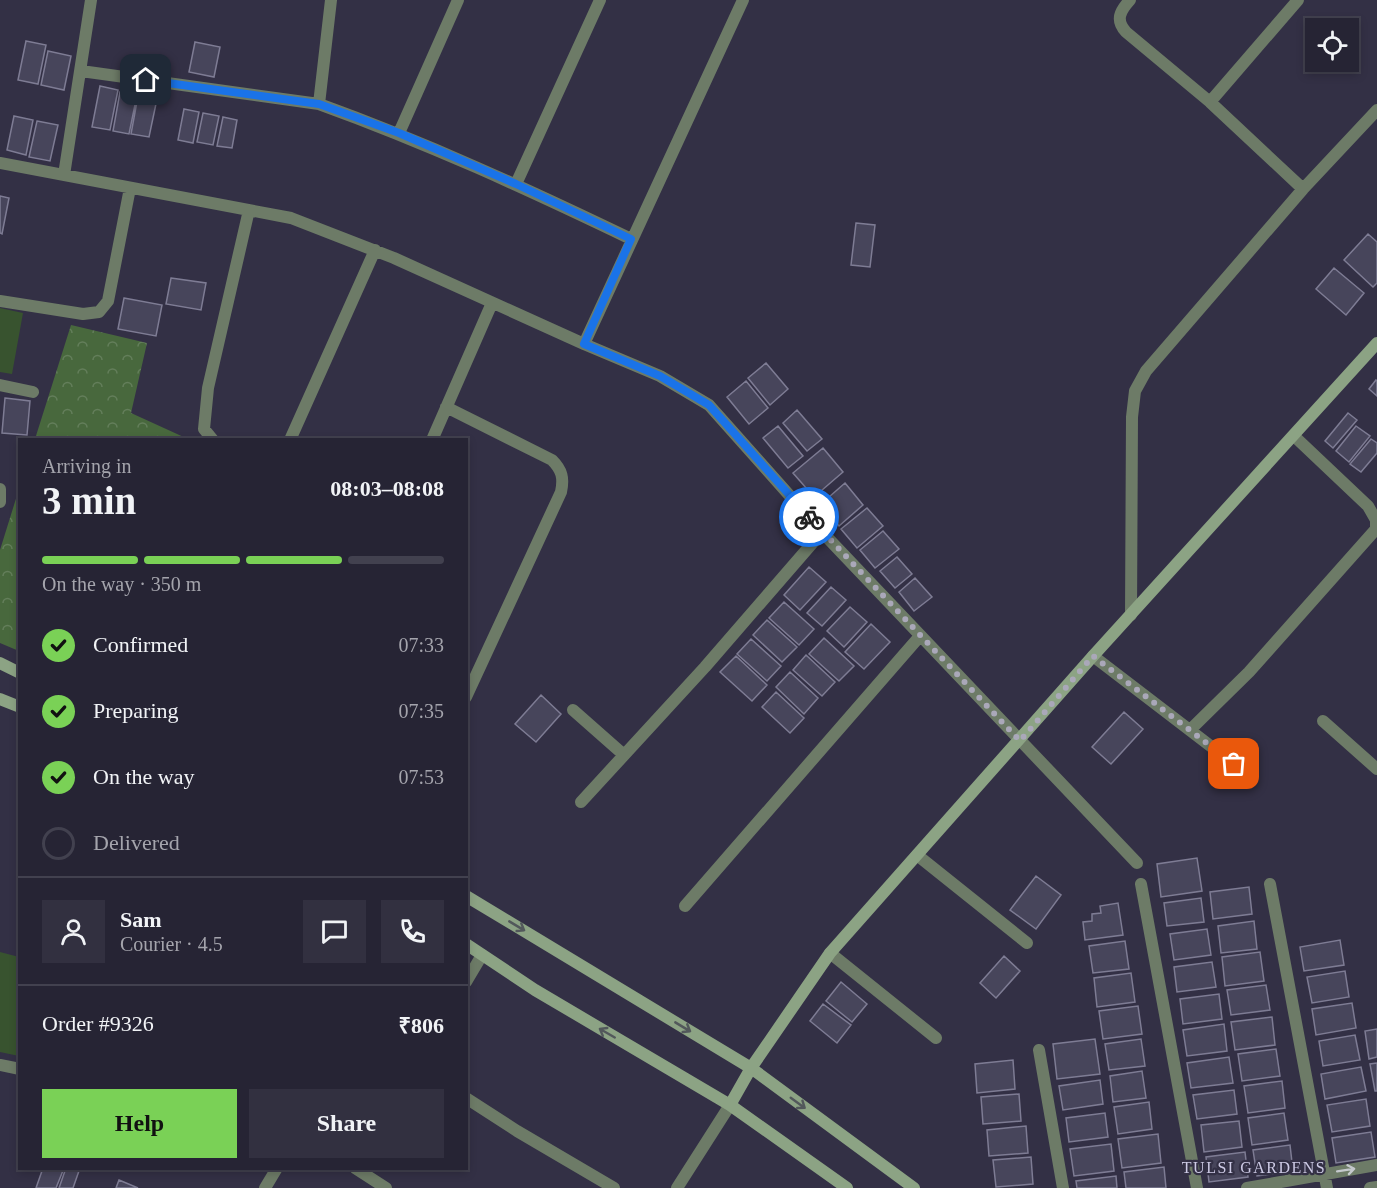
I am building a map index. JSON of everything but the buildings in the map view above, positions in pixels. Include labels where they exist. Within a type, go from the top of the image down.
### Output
[{"type":"street","points":[[64,175],[91,0]]},
{"type":"street","points":[[319,104],[331,0]]},
{"type":"street","points":[[399,133],[458,0]]},
{"type":"street","points":[[516,184],[600,0]]},
{"type":"street","points":[[584,344],[743,0]]},
{"type":"street","points":[[1130,0],[1118,18],[1121,27],[1210,102],[1303,189]]},
{"type":"street","points":[[1210,102],[1298,0]]},
{"type":"street","points":[[81,71],[319,104],[399,133],[516,184],[631,239]]},
{"type":"street","points":[[1131,615],[1132,417],[1135,391],[1146,371],[1303,189],[1377,110]]},
{"type":"street","points":[[0,163],[291,218],[375,250],[660,376],[709,405],[822,532],[1137,863]]},
{"type":"street","points":[[0,301],[83,314],[99,312],[108,301],[130,188]]},
{"type":"street","points":[[211,438],[204,429],[208,388],[249,210]]},
{"type":"street","points":[[291,438],[375,250]]},
{"type":"street","points":[[433,438],[492,303]]},
{"type":"street","points":[[677,1188],[751,1068],[830,953],[1093,656],[1377,345]]},
{"type":"street","points":[[0,385],[33,392]]},
{"type":"street","points":[[446,407],[552,460],[560,468],[563,479],[561,492],[468,693]]},
{"type":"street","points":[[1190,730],[1249,672],[1376,529],[1376,520],[1368,507],[1294,436]]},
{"type":"street","points":[[0,489],[0,502]]},
{"type":"street","points":[[581,802],[705,667],[822,532]]},
{"type":"street","points":[[685,906],[920,636]]},
{"type":"street","points":[[1093,656],[1234,764]]},
{"type":"street","points":[[0,663],[18,672]]},
{"type":"street","points":[[0,699],[18,706]]},
{"type":"street","points":[[573,710],[624,755]]},
{"type":"street","points":[[1323,721],[1377,769]]},
{"type":"street","points":[[917,855],[1027,943]]},
{"type":"street","points":[[1141,884],[1197,1188]]},
{"type":"street","points":[[1270,884],[1327,1188]]},
{"type":"street","points":[[468,897],[751,1068],[914,1188]]},
{"type":"street","points":[[468,945],[535,990],[730,1105],[847,1188]]},
{"type":"street","points":[[830,953],[936,1038]]},
{"type":"street","points":[[468,979],[482,955]]},
{"type":"street","points":[[1039,1050],[1063,1188]]},
{"type":"street","points":[[0,1065],[18,1069]]},
{"type":"street","points":[[468,1099],[614,1188]]},
{"type":"street","points":[[1247,1188],[1377,1165]]},
{"type":"street","points":[[265,1188],[276,1170]]},
{"type":"street","points":[[358,1170],[386,1188]]},
{"type":"street","points":[[1370,1188],[1377,1187]]},
{"type":"green space","points":[[0,308],[23,313],[12,374],[0,372]]},
{"type":"green space","points":[[71,325],[147,343],[131,413],[186,438],[35,438]]},
{"type":"green space","points":[[18,492],[18,651],[0,643],[0,550]]},
{"type":"green space","points":[[0,952],[18,957],[18,1056],[0,1052]]},
{"type":"way so far","points":[[809,517],[1020,741],[1093,656],[1234,764]]},
{"type":"district","name":"TULSI GARDENS","points":[[1254,1167]]},
{"type":"route","points":[[146,80],[319,104],[399,133],[516,184],[631,239],[584,344],[660,376],[709,405],[809,517]]}]
